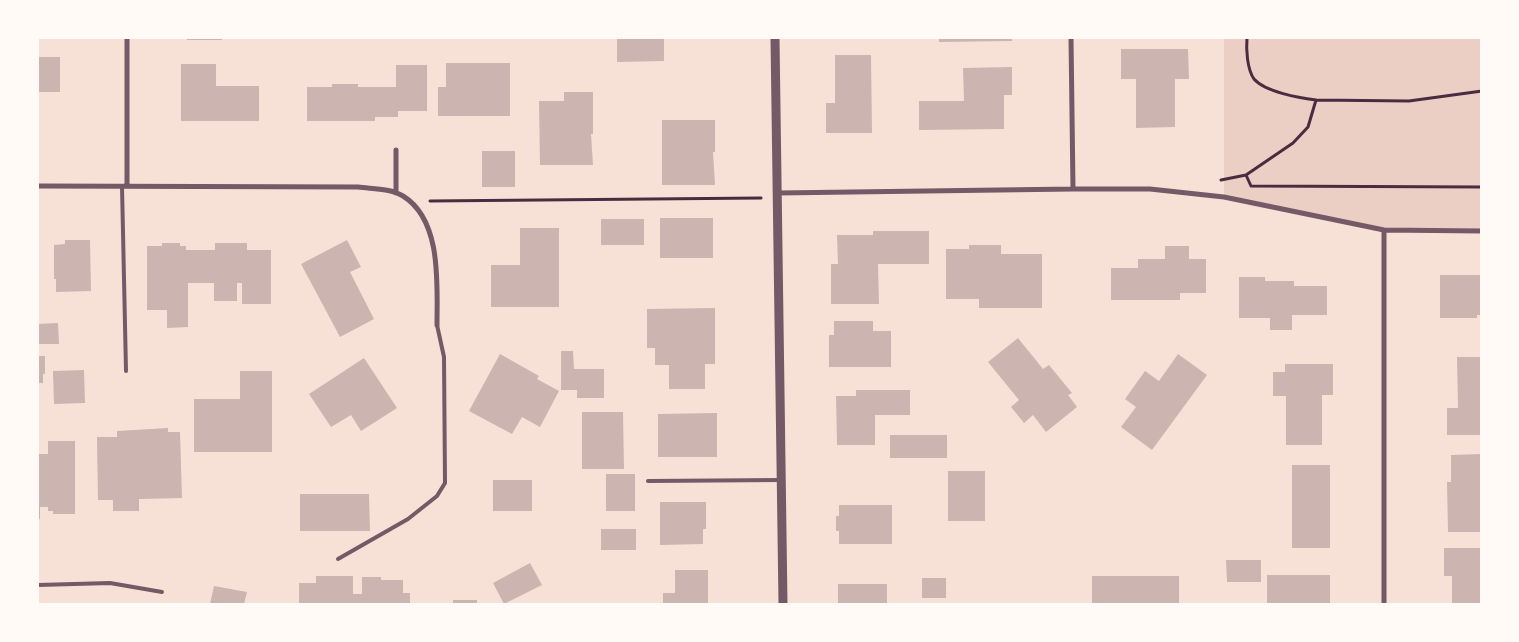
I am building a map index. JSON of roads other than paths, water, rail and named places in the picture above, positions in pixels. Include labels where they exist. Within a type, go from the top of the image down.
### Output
[{"type":"street","points":[[125,186],[127,38]]},
{"type":"street","points":[[775,38],[783,604]]},
{"type":"street","points":[[1071,38],[1073,189]]},
{"type":"street","points":[[396,150],[396,193]]},
{"type":"street","points":[[38,186],[358,187],[396,193],[415,204],[429,232],[436,260],[437,325]]},
{"type":"street","points":[[778,193],[1150,189],[1205,194],[1251,202],[1384,230],[1482,231]]},
{"type":"street","points":[[1384,230],[1384,604]]},
{"type":"lane","points":[[125,186],[126,371]]},
{"type":"lane","points":[[338,559],[408,519],[437,496],[445,483],[444,357],[437,325]]},
{"type":"lane","points":[[648,481],[781,480]]},
{"type":"lane","points":[[38,585],[110,583],[162,592]]}]
